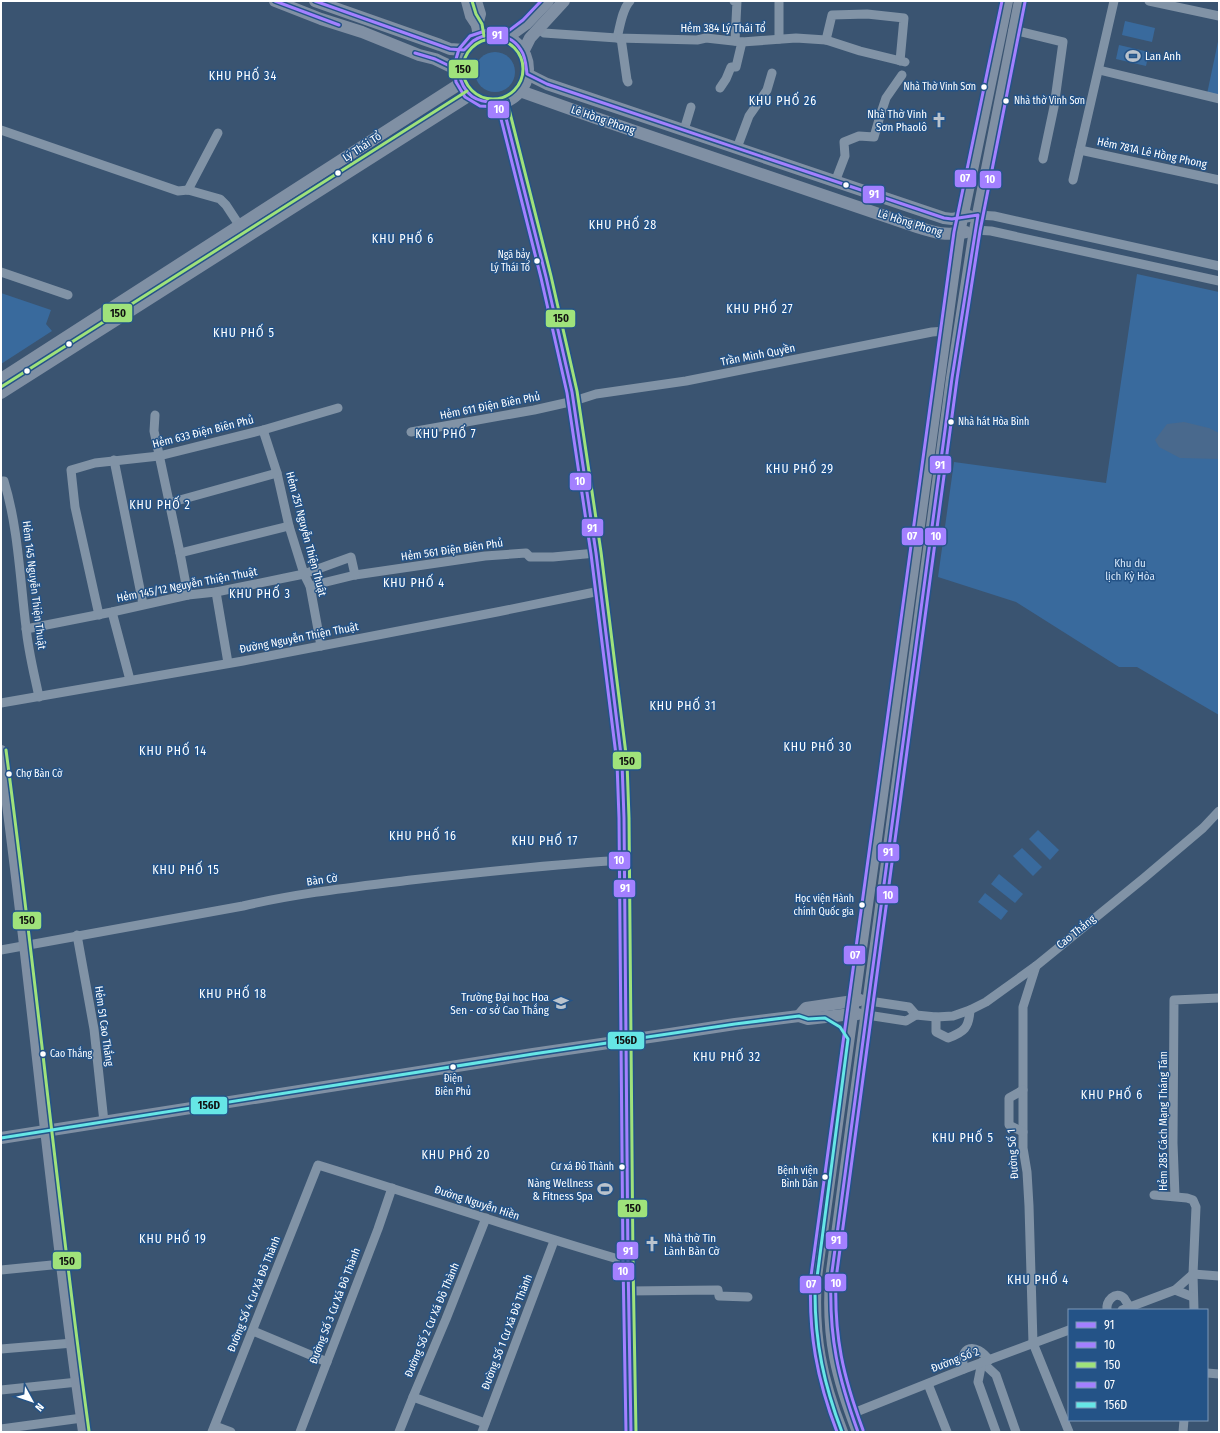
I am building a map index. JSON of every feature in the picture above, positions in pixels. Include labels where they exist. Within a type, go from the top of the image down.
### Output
[{"type":"main road","points":[[275,1],[321,19],[362,32],[419,55],[435,59],[458,70]]},
{"type":"main road","points":[[315,1],[450,49],[464,50]]},
{"type":"main road","points":[[467,1],[471,16],[477,25],[479,37]]},
{"type":"main road","points":[[476,1],[480,14],[477,25]]},
{"type":"main road","points":[[508,37],[526,24],[548,1]]},
{"type":"main road","points":[[523,52],[530,38],[564,1]]},
{"type":"main road","points":[[842,1432],[827,1391],[819,1357],[815,1325],[816,1277],[959,233],[1007,1]]},
{"type":"main road","points":[[858,1432],[841,1384],[834,1354],[830,1294],[952,378],[975,230],[1013,30],[1020,1]]},
{"type":"main road","points":[[492,34],[508,37],[514,41],[523,52],[526,59],[527,74],[520,91],[510,99],[502,102],[485,103],[470,96],[461,83],[458,70],[460,57],[464,50],[473,40],[492,34]]},
{"type":"main road","name":"Lê Hồng Phong","points":[[527,74],[547,84],[944,218],[952,219],[978,215]]},
{"type":"main road","name":"Lý Thái Tổ","points":[[1,380],[461,83]]},
{"type":"main road","name":"Lê Hồng Phong","points":[[520,91],[938,234],[949,235],[975,230]]},
{"type":"main road","name":"Lý Thái Tổ","points":[[1,393],[470,96]]},
{"type":"main road","points":[[502,102],[546,277],[574,401],[596,553],[622,764],[625,860],[628,1291],[631,1432]]},
{"type":"main road","points":[[1,751],[5,809],[25,946],[62,1264],[84,1432]]},
{"type":"main road","name":"Cao Thắng","points":[[799,1016],[806,1008],[840,1004],[853,1000],[869,1001]]},
{"type":"main road","name":"Cao Thắng","points":[[1,1138],[626,1040],[799,1016],[808,1019],[852,1014],[867,1015]]},
{"type":"main road","points":[[825,1018],[840,1027],[848,1039]]},
{"type":"street","points":[[628,82],[619,38],[621,21],[630,1]]},
{"type":"street","points":[[720,88],[726,79],[730,67],[736,67],[738,42],[736,1],[734,1]]},
{"type":"street","points":[[779,1],[779,39]]},
{"type":"street","points":[[1073,180],[1114,1]]},
{"type":"street","points":[[1149,1],[1219,16]]},
{"type":"street","name":"Hẻm 384 Lý Thái Tổ","points":[[539,29],[544,33],[619,38],[697,40],[706,38],[738,42],[796,38],[826,40],[902,62],[904,18],[867,14],[832,15],[826,40]]},
{"type":"street","points":[[1013,30],[1063,42],[1054,107],[1043,159]]},
{"type":"street","points":[[1099,70],[1219,99]]},
{"type":"street","points":[[737,148],[749,116],[767,90],[772,73]]},
{"type":"street","points":[[835,182],[845,156],[844,142],[859,136],[874,137],[886,98],[902,75]]},
{"type":"street","points":[[684,130],[691,107]]},
{"type":"street","points":[[1,130],[178,191],[188,190],[220,199],[226,205],[248,237]]},
{"type":"street","points":[[188,190],[218,133]]},
{"type":"street","name":"Hẻm 781A Lê Hồng Phong","points":[[1080,150],[1219,180]]},
{"type":"street","name":"Lê Hồng Phong","points":[[978,215],[994,216],[1219,266]]},
{"type":"street","name":"Lê Hồng Phong","points":[[975,230],[991,231],[1219,281]]},
{"type":"street","points":[[1,272],[68,295]]},
{"type":"street","name":"Trần Minh Quyền","points":[[574,401],[596,394],[679,382],[932,332],[946,331]]},
{"type":"street","name":"Hẻm 611 Điện Biên Phủ","points":[[411,432],[453,426],[574,401]]},
{"type":"street","name":"Hẻm 633 Ðiện Biên Phủ","points":[[99,614],[75,507],[71,470],[95,463],[159,456],[263,430],[338,408]]},
{"type":"street","points":[[155,415],[154,431],[188,595]]},
{"type":"street","name":"Hẻm 251 Nguyễn Thiện Thuật","points":[[263,430],[277,473],[289,526],[304,574],[310,586],[321,646]]},
{"type":"street","points":[[114,460],[143,604]]},
{"type":"street","points":[[170,503],[277,473]]},
{"type":"street","name":"Hẻm 145 Nguyễn Thiện Thuật","points":[[1,481],[4,481],[11,508],[26,629],[39,696]]},
{"type":"street","points":[[180,553],[289,526]]},
{"type":"street","name":"Hẻm 561 Ðiện Biên Phủ","points":[[310,586],[355,575],[485,556],[526,553],[530,557],[553,557],[596,553]]},
{"type":"street","name":"Hẻm 145/12 Nguyễn Thiện Thuật","points":[[26,629],[188,595],[216,592],[304,574],[351,557],[355,575]]},
{"type":"street","name":"Đường Nguyễn Thiện Thuật","points":[[1,703],[321,646],[600,591]]},
{"type":"street","points":[[216,592],[228,663]]},
{"type":"street","points":[[112,612],[130,680]]},
{"type":"street","name":"Cao Thắng","points":[[867,1015],[906,1021],[916,1015],[936,1017],[953,1016],[986,1002],[1036,966],[1144,878],[1202,828],[1219,811]]},
{"type":"street","name":"Bàn Cờ","points":[[1,950],[243,906],[272,899],[364,886],[546,865],[625,860]]},
{"type":"street","name":"Hẻm 51 Cao Thắng","points":[[77,935],[94,1029],[104,1122]]},
{"type":"street","name":"Đường Số 1","points":[[1033,1343],[1029,1206],[1027,1172],[1023,1148],[1023,1007],[1036,966]]},
{"type":"street","name":"Hẻm 285 Cách Mạng Tháng Tám","points":[[1194,1309],[1193,1274],[1196,1207],[1193,1200],[1175,1196],[1173,1143],[1174,1000],[1219,998]]},
{"type":"street","name":"Cao Thắng","points":[[869,1001],[909,1006],[916,1015]]},
{"type":"street","points":[[936,1017],[936,1032],[948,1038],[960,1033],[969,1022],[970,1010]]},
{"type":"street","points":[[1023,1090],[1009,1098],[1009,1125],[1023,1132]]},
{"type":"street","name":"Đường Nguyễn Hiền","points":[[318,1165],[554,1241],[628,1262]]},
{"type":"street","name":"Ðường Số 4 Cư Xá Đô Thành","points":[[214,1429],[318,1165]]},
{"type":"street","name":"Ðường Số 3 Cư Xá Đô Thành","points":[[300,1432],[378,1229],[392,1188]]},
{"type":"street","points":[[1154,1195],[1175,1196]]},
{"type":"street","name":"Ðường Số 2 Cư Xá Đô Thành","points":[[399,1432],[486,1218]]},
{"type":"street","name":"Ðường Số 1 Cư Xá Đô Thành","points":[[483,1428],[554,1241]]},
{"type":"street","points":[[1,1270],[62,1264]]},
{"type":"street","points":[[1107,1309],[1106,1304],[1110,1298],[1115,1296],[1124,1298],[1126,1309],[1175,1290],[1193,1274],[1219,1276]]},
{"type":"street","points":[[628,1291],[718,1290],[719,1296],[748,1297]]},
{"type":"street","points":[[1175,1290],[1194,1297]]},
{"type":"street","name":"Đường Số 2","points":[[851,1414],[964,1369],[1068,1330]]},
{"type":"street","points":[[253,1331],[327,1362]]},
{"type":"street","points":[[1,1349],[73,1343]]},
{"type":"street","points":[[1033,1343],[1069,1432]]},
{"type":"street","points":[[964,1369],[962,1360],[966,1351],[971,1348],[981,1350],[985,1361],[996,1375],[1016,1432]]},
{"type":"street","points":[[985,1361],[978,1382],[996,1432]]},
{"type":"street","points":[[1208,1373],[1219,1374]]},
{"type":"street","points":[[1,1390],[78,1382]]},
{"type":"street","points":[[928,1384],[947,1432]]},
{"type":"street","points":[[413,1397],[483,1428]]},
{"type":"street","points":[[1,1429],[82,1418]]},
{"type":"street","points":[[214,1429],[231,1432]]},
{"type":"green space","name":"Lan Anh","points":[[1125,21],[1155,28],[1152,42],[1122,35]]},
{"type":"green space","points":[[1219,37],[1219,97],[1207,94]]},
{"type":"green space","name":"Lan Anh","points":[[1119,45],[1149,52],[1146,66],[1116,59]]},
{"type":"green space","points":[[495,52],[503,54],[509,58],[513,64],[515,72],[513,80],[509,86],[503,90],[495,92],[487,90],[481,86],[477,80],[475,72],[477,64],[481,58],[487,54]]},
{"type":"green space","name":"Khu du lịch Kỳ Hòa","points":[[1137,274],[1219,292],[1219,715],[1137,667],[1119,667],[1016,602],[938,577],[954,462],[1106,483]]},
{"type":"green space","points":[[1,293],[51,310],[46,324],[52,331],[1,364]]},
{"type":"green space","points":[[1038,830],[1059,850],[1050,860],[1029,839]]},
{"type":"green space","points":[[1022,848],[1042,867],[1033,876],[1013,856]]},
{"type":"green space","points":[[999,874],[1023,894],[1015,903],[991,884]]},
{"type":"green space","points":[[985,893],[1008,911],[1001,920],[978,902]]},
{"type":"shaded area","points":[[1184,422],[1209,428],[1219,433],[1219,459],[1180,458],[1159,447],[1155,440],[1167,424]]},
{"type":"transit line","name":"91","points":[[275,1],[339,25]]},
{"type":"transit line","name":"91","points":[[315,1],[450,49],[464,50],[473,41],[486,36],[499,35],[506,37],[512,40],[523,53],[526,62],[527,74],[547,84],[944,218],[952,219],[978,215],[952,378],[831,1279],[833,1339],[836,1357],[845,1393],[858,1432]]},
{"type":"transit line","name":"150","points":[[472,1],[476,14],[482,24],[484,36]]},
{"type":"transit line","name":"10","points":[[541,1],[523,20],[507,32],[488,30],[470,36],[459,49],[454,66],[456,82],[465,97],[480,106],[498,107],[541,278],[567,393],[591,554],[617,763],[619,818],[626,1432]]},
{"type":"transit line","name":"07","points":[[837,1432],[824,1394],[815,1356],[811,1317],[811,1276],[954,232],[1002,1]]},
{"type":"transit line","name":"10","points":[[863,1430],[850,1392],[841,1356],[838,1338],[836,1279],[957,379],[980,231],[1025,2]]},
{"type":"transit line","name":"150","points":[[493,39],[509,44],[514,48],[518,53],[523,69],[518,85],[514,90],[509,94],[493,99],[477,94],[472,90],[468,85],[463,69],[468,53],[472,48],[477,44],[493,39]]},
{"type":"transit line","name":"91","points":[[415,53],[435,59],[458,70],[463,86],[467,92],[478,100],[485,102],[502,102],[546,277],[572,392],[596,553],[622,763],[624,818],[631,1432]]},
{"type":"transit line","name":"150","points":[[1,387],[467,91]]},
{"type":"transit line","name":"150","points":[[507,101],[551,276],[577,391],[601,552],[627,762],[629,818],[636,1432]]},
{"type":"transit line","name":"150","points":[[6,750],[67,1261],[89,1431]]},
{"type":"transit line","name":"156D","points":[[1,1138],[533,1054],[735,1024],[799,1016],[808,1019],[825,1018],[840,1027],[848,1039],[815,1293],[815,1311],[822,1364],[830,1397],[842,1432]]},
{"type":"place","name":"Lan Anh","points":[[1133,56]]},
{"type":"place","name":"Nhà Thờ Vinh Sơn","points":[[984,87]]},
{"type":"place","name":"Nhà thờ Vinh Sơn","points":[[1006,101]]},
{"type":"place","name":"Nhà Thờ Vinh Sơn Phaolô","points":[[939,120]]},
{"type":"place","name":"Ngã bảy Lý Thái Tổ","points":[[537,261]]},
{"type":"place","name":"Nhà hát Hòa Bình","points":[[951,422]]},
{"type":"place","name":"Chợ Bàn Cờ","points":[[9,774]]},
{"type":"place","name":"Học viện Hành chính Quốc gia","points":[[862,905]]},
{"type":"place","name":"Trường Đại học Hoa Sen - cơ sở Cao Thắng","points":[[561,1003]]},
{"type":"place","name":"Cao Thắng","points":[[43,1054]]},
{"type":"place","name":"Điện Biên Phủ","points":[[453,1067]]},
{"type":"place","name":"Cư xá Đô Thành","points":[[622,1167]]},
{"type":"place","name":"Bệnh viện Bình Dân","points":[[825,1177]]},
{"type":"place","name":"Nàng Wellness & Fitness Spa","points":[[605,1189]]},
{"type":"place","name":"Nhà thờ Tin Lành Bàn Cờ","points":[[652,1244]]},
{"type":"district","name":"KHU PHỐ 34","points":[[243,76]]},
{"type":"district","name":"KHU PHỐ 26","points":[[783,101]]},
{"type":"district","name":"KHU PHỐ 28","points":[[623,225]]},
{"type":"district","name":"KHU PHỐ 6","points":[[403,239]]},
{"type":"district","name":"KHU PHỐ 27","points":[[760,309]]},
{"type":"district","name":"KHU PHỐ 5","points":[[244,333]]},
{"type":"district","name":"KHU PHỐ 7","points":[[446,434]]},
{"type":"district","name":"KHU PHỐ 29","points":[[800,469]]},
{"type":"district","name":"KHU PHỐ 2","points":[[160,505]]},
{"type":"district","name":"KHU PHỐ 4","points":[[414,583]]},
{"type":"district","name":"KHU PHỐ 3","points":[[260,594]]},
{"type":"district","name":"KHU PHỐ 31","points":[[683,706]]},
{"type":"district","name":"KHU PHỐ 30","points":[[818,747]]},
{"type":"district","name":"KHU PHỐ 14","points":[[173,751]]},
{"type":"district","name":"KHU PHỐ 16","points":[[423,836]]},
{"type":"district","name":"KHU PHỐ 17","points":[[545,841]]},
{"type":"district","name":"KHU PHỐ 15","points":[[186,870]]},
{"type":"district","name":"KHU PHỐ 18","points":[[233,994]]},
{"type":"district","name":"KHU PHỐ 32","points":[[727,1057]]},
{"type":"district","name":"KHU PHỐ 6","points":[[1112,1095]]},
{"type":"district","name":"KHU PHỐ 5","points":[[963,1138]]},
{"type":"district","name":"KHU PHỐ 20","points":[[456,1155]]},
{"type":"district","name":"KHU PHỐ 19","points":[[173,1239]]},
{"type":"district","name":"KHU PHỐ 4","points":[[1038,1280]]}]
